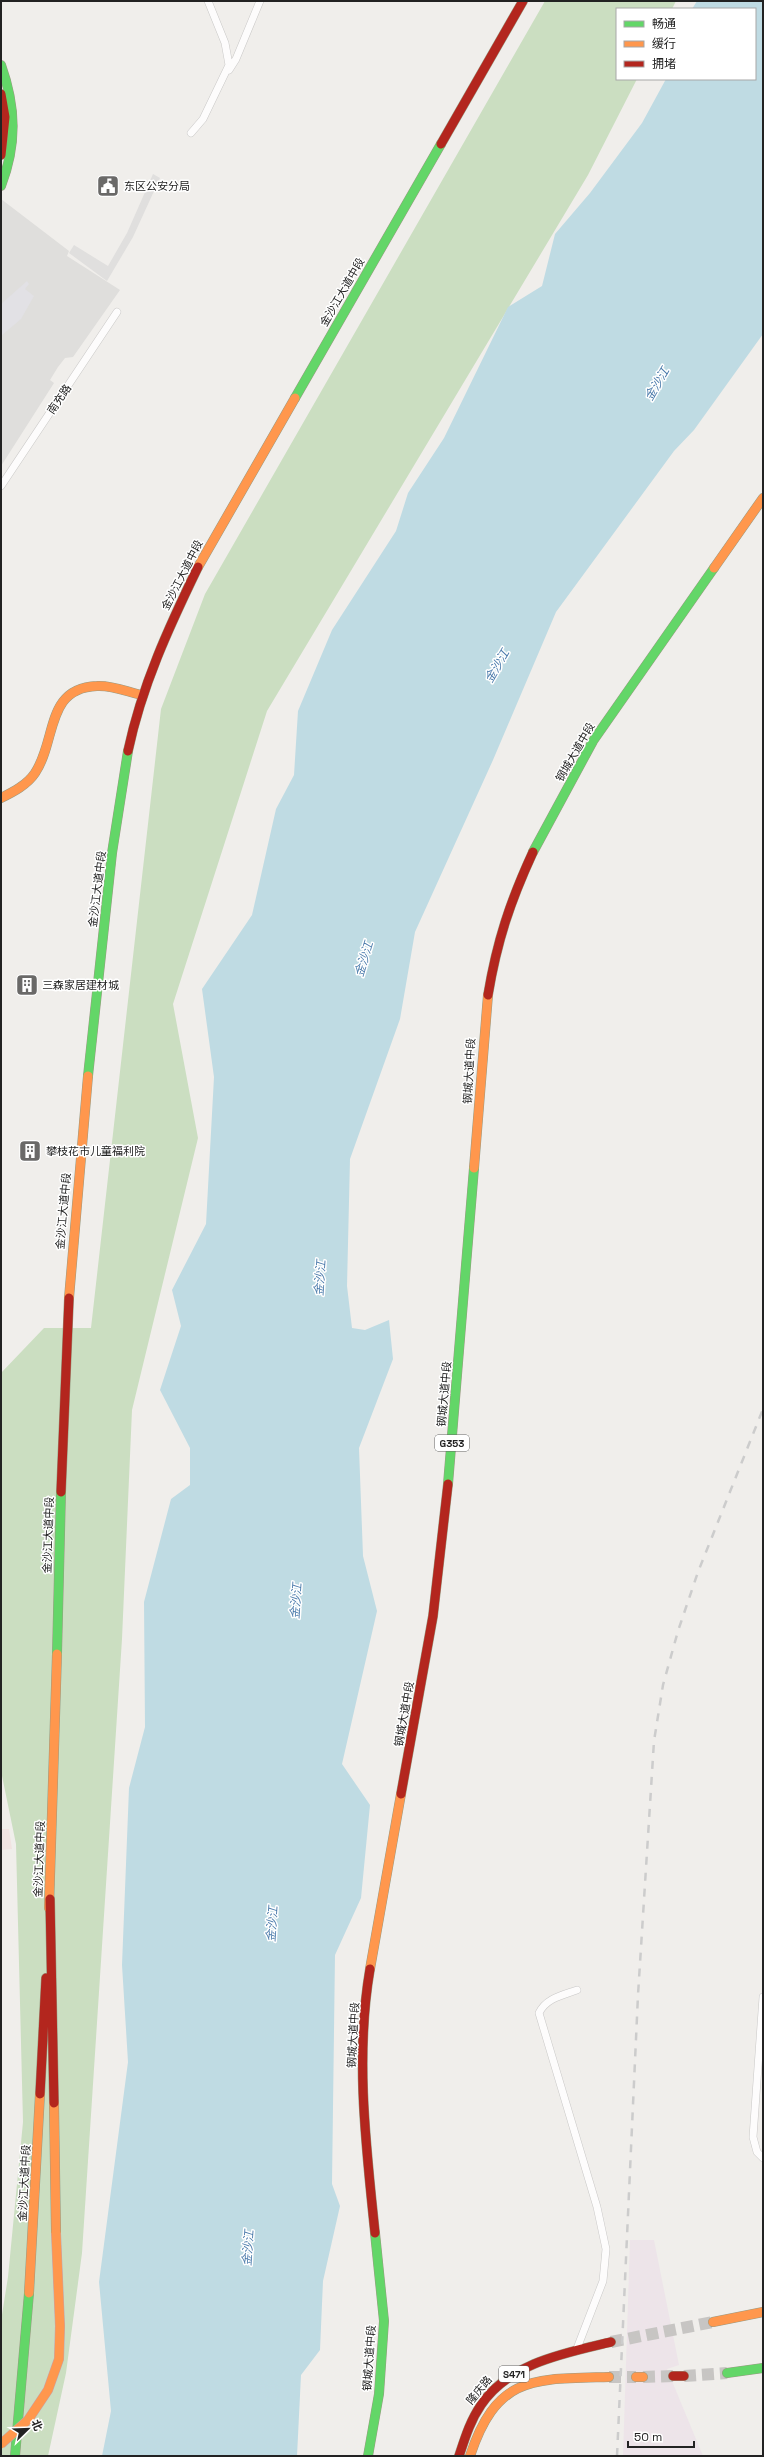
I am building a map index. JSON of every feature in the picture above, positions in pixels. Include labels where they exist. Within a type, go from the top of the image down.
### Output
[{"type":"main road","name":"金沙江大道中段","points":[[15,2456],[34,2228],[49,1958],[65,1362],[72,1239],[83,1115],[117,822],[128,754],[142,696],[162,641],[202,560],[523,1]]},
{"type":"main road","points":[[1,65],[12,98],[15,117],[11,156],[1,186]]},
{"type":"main road","points":[[1,94],[5,117],[1,155]]},
{"type":"main road","name":"钢城大道中段","points":[[368,2456],[379,2394],[384,2321],[364,2120],[363,2049],[369,1976],[433,1616],[444,1532],[479,1113],[485,1010],[494,951],[514,894],[537,845],[593,741],[627,690],[763,498]]},
{"type":"main road","points":[[1,798],[22,785],[35,774],[43,759],[54,718],[60,705],[68,694],[80,688],[98,686],[142,696]]},
{"type":"main road","points":[[1,2444],[32,2414],[48,2390],[59,2359],[60,2326],[56,2233],[49,1958]]},
{"type":"main road","points":[[713,2322],[763,2312]]},
{"type":"main road","name":"隆庆路","points":[[459,2456],[465,2433],[479,2406],[498,2384],[524,2368],[576,2351],[611,2342]]},
{"type":"main road","points":[[727,2373],[763,2368]]},
{"type":"main road","points":[[673,2376],[684,2376]]},
{"type":"main road","name":"隆庆路","points":[[470,2456],[475,2436],[487,2412],[504,2394],[526,2383],[553,2379],[608,2377]]},
{"type":"street","points":[[191,133],[203,119],[229,65],[229,54],[208,1]]},
{"type":"street","points":[[225,75],[236,59],[260,1]]},
{"type":"street","name":"南充路","points":[[1,486],[117,312]]},
{"type":"street","points":[[576,2351],[603,2281],[606,2249],[597,2207],[539,2013],[542,2006],[549,2001],[577,1990]]},
{"type":"street","points":[[763,1997],[753,2137],[757,2152],[763,2158]]},
{"type":"shaded area","points":[[153,174],[160,178],[133,237],[107,281],[69,253],[74,245],[108,266],[127,233]]},
{"type":"shaded area","points":[[1,199],[69,251],[67,256],[120,290],[73,357],[65,358],[58,367],[50,380],[54,383],[1,466]]},
{"type":"shaded area","points":[[27,281],[29,284],[25,289],[34,296],[21,319],[1,336],[1,304]]},
{"type":"shaded area","points":[[1,1829],[9,1829],[12,1849],[1,1850]]},
{"type":"shaded area","points":[[630,2240],[654,2240],[679,2365],[667,2369],[703,2456],[623,2456]]},
{"type":"green space","points":[[545,1],[676,1],[672,8],[616,8],[616,80],[636,80],[588,175],[267,711],[173,1004],[198,1138],[132,1410],[122,1639],[82,2253],[66,2373],[48,2456],[1,2456],[1,2321],[8,2277],[23,2122],[16,1844],[1,1771],[1,1373],[44,1328],[91,1328],[161,709],[205,594]]},
{"type":"water","name":"金沙江","points":[[697,1],[763,1],[763,334],[694,430],[674,451],[556,612],[493,760],[415,932],[400,1019],[350,1159],[347,1286],[352,1328],[365,1330],[389,1320],[393,1359],[359,1448],[363,1556],[377,1611],[342,1764],[370,1805],[361,1898],[335,1955],[332,2184],[340,2206],[323,2281],[320,2350],[301,2375],[297,2456],[102,2456],[111,2411],[99,2282],[128,2062],[122,1965],[129,1788],[145,1727],[144,1602],[171,1499],[190,1485],[190,1448],[160,1390],[181,1326],[172,1290],[206,1224],[214,1077],[202,989],[252,915],[276,809],[294,775],[298,711],[332,630],[396,531],[408,493],[444,438],[508,307],[542,286],[555,234],[590,193],[642,123],[665,80],[756,80],[756,8],[693,8]]},
{"type":"tunnel","points":[[611,2342],[713,2322]]},
{"type":"tunnel","points":[[684,2376],[727,2373]]},
{"type":"tunnel","points":[[643,2377],[673,2376]]},
{"type":"tunnel","points":[[609,2377],[636,2377]]},
{"type":"railway","points":[[617,2456],[638,1995],[654,1741],[663,1685],[678,1631],[698,1572],[763,1409]]},
{"type":"traffic: fast","points":[[1,65],[10,96],[13,126],[10,155],[1,186]]},
{"type":"traffic: fast","points":[[295,398],[441,144]]},
{"type":"traffic: fast","points":[[533,852],[593,741],[714,568]]},
{"type":"traffic: fast","points":[[88,1076],[112,853],[128,751]]},
{"type":"traffic: fast","points":[[448,1484],[474,1168]]},
{"type":"traffic: fast","points":[[57,1654],[61,1492]]},
{"type":"traffic: fast","points":[[368,2456],[379,2394],[384,2321],[375,2233]]},
{"type":"traffic: fast","points":[[15,2456],[29,2293]]},
{"type":"traffic: fast","points":[[727,2373],[763,2368]]},
{"type":"traffic: slow","points":[[198,567],[295,398]]},
{"type":"traffic: slow","points":[[714,568],[763,498]]},
{"type":"traffic: slow","points":[[1,798],[24,785],[35,773],[42,760],[60,706],[68,696],[80,689],[97,686],[114,688],[142,695]]},
{"type":"traffic: slow","points":[[474,1168],[488,995]]},
{"type":"traffic: slow","points":[[69,1298],[88,1076]]},
{"type":"traffic: slow","points":[[49,1908],[57,1654]]},
{"type":"traffic: slow","points":[[370,1969],[401,1794]]},
{"type":"traffic: slow","points":[[29,2293],[40,2094]]},
{"type":"traffic: slow","points":[[54,2103],[56,2233]]},
{"type":"traffic: slow","points":[[1,2444],[28,2420],[48,2390],[59,2359],[60,2326],[56,2233]]},
{"type":"traffic: slow","points":[[713,2322],[763,2312]]},
{"type":"traffic: slow","points":[[470,2456],[481,2429],[492,2410],[506,2396],[521,2387],[559,2379],[609,2377]]},
{"type":"traffic: slow","points":[[636,2377],[643,2377]]},
{"type":"traffic: jam","points":[[441,144],[523,1]]},
{"type":"traffic: jam","points":[[1,94],[5,117],[1,155]]},
{"type":"traffic: jam","points":[[128,751],[141,703],[157,657],[198,567]]},
{"type":"traffic: jam","points":[[488,995],[505,922],[533,852]]},
{"type":"traffic: jam","points":[[61,1492],[69,1298]]},
{"type":"traffic: jam","points":[[401,1794],[433,1616],[448,1484]]},
{"type":"traffic: jam","points":[[50,1899],[54,2103]]},
{"type":"traffic: jam","points":[[370,1969],[363,2035],[363,2068],[368,2167],[375,2233]]},
{"type":"traffic: jam","points":[[40,2094],[46,1978]]},
{"type":"traffic: jam","points":[[459,2456],[468,2430],[477,2411],[493,2391],[507,2379],[539,2362],[611,2342]]},
{"type":"traffic: jam","points":[[673,2376],[684,2376]]},
{"type":"place","name":"东区公安分局","points":[[108,186]]},
{"type":"place","name":"三森家居建材城","points":[[27,985]]},
{"type":"place","name":"攀枝花市儿童福利院","points":[[30,1151]]}]
